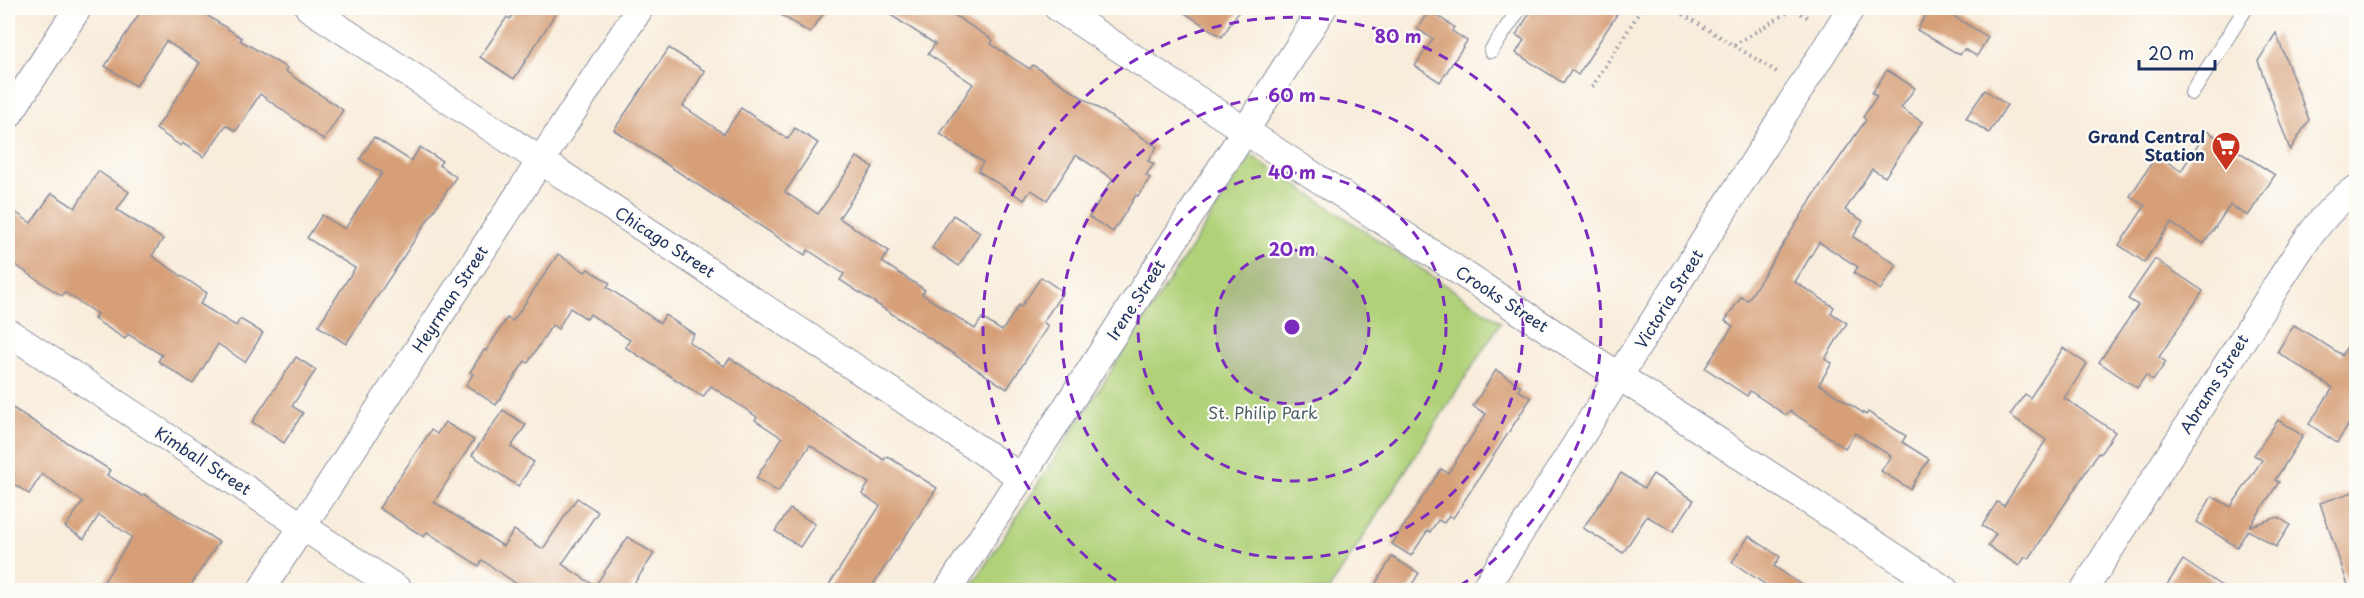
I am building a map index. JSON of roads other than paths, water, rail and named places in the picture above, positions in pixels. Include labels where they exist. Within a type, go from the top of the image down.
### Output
[{"type":"street","points":[[8,116],[78,8]]},
{"type":"street","name":"Chicago Street","points":[[309,8],[1021,477]]},
{"type":"street","name":"Heyrman Street","points":[[261,591],[640,8]]},
{"type":"street","name":"Crooks Street","points":[[1058,8],[1945,591]]},
{"type":"street","name":"Irene Street","points":[[948,591],[1323,8]]},
{"type":"street","name":"Victoria Street","points":[[1485,591],[1851,8]]},
{"type":"street","name":"Abrams Street","points":[[2084,591],[2320,221],[2346,195],[2356,189]]},
{"type":"street","name":"Kimball Street","points":[[8,332],[399,591]]},
{"type":"lane","points":[[1491,51],[1520,8]]},
{"type":"lane","points":[[2192,93],[2246,8]]},
{"type":"place","name":"Grand Central Station","points":[[2226,172]]},
{"type":"park label","name":"St. Philip Park","points":[[1263,413]]}]
